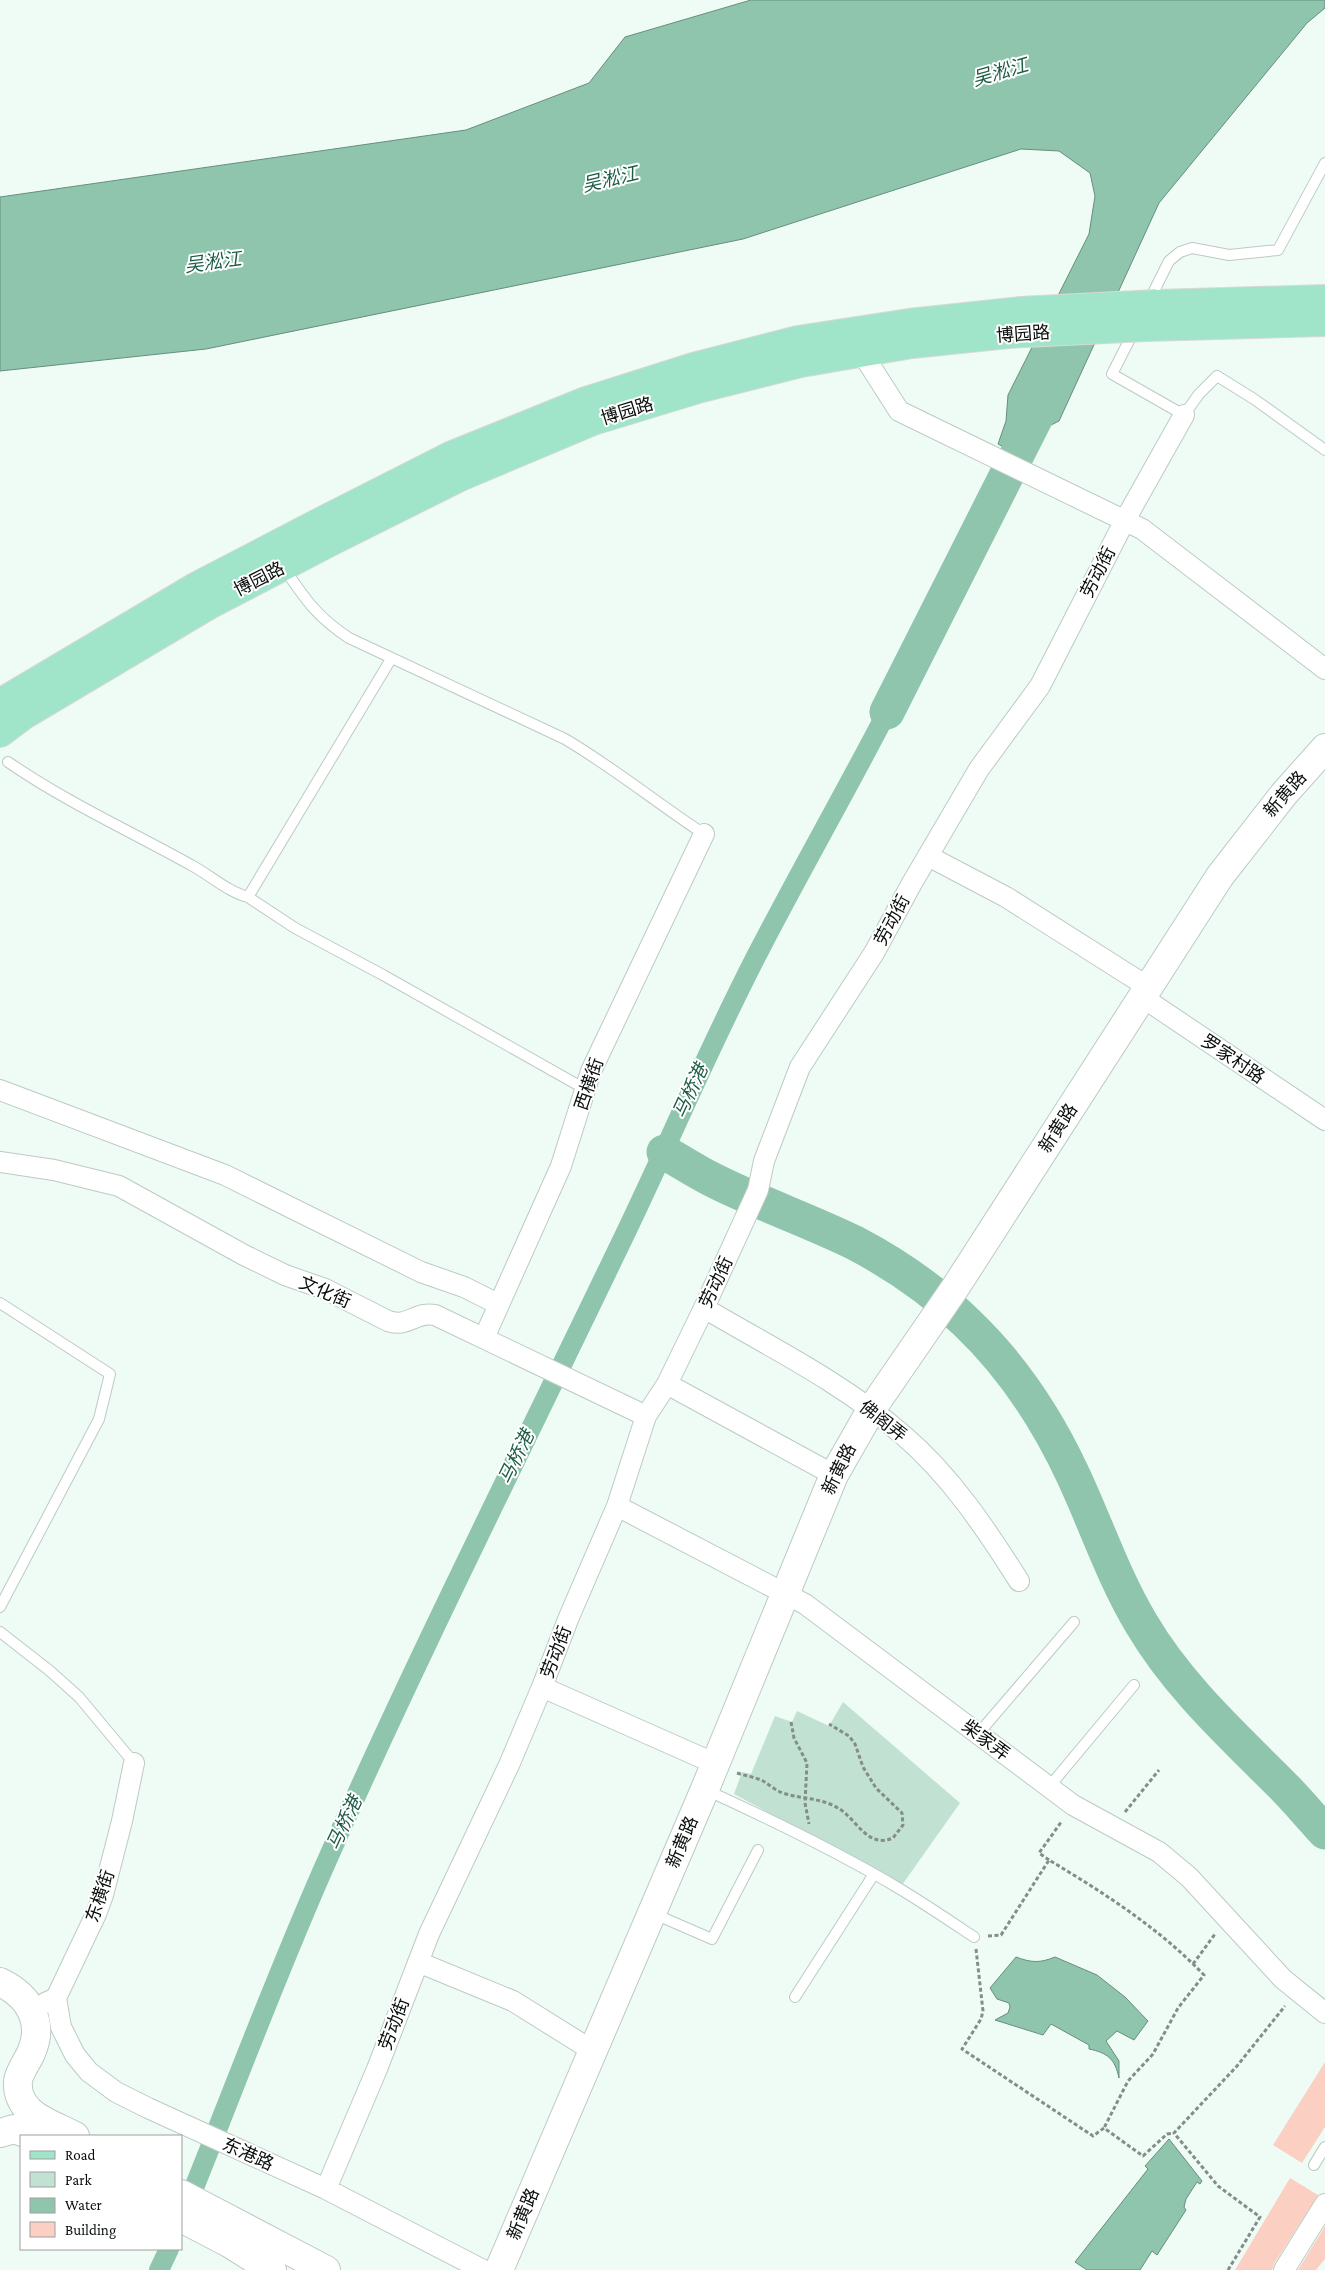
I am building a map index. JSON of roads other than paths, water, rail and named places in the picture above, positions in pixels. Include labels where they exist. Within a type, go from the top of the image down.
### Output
[{"type":"main road","name":"博园路","points":[[0,703],[198,586],[450,456],[586,401],[693,367],[798,340],[909,323],[1014,322],[1152,316],[1325,299]]},
{"type":"main road","name":"博园路","points":[[1152,316],[1325,322]]},
{"type":"main road","name":"博园路","points":[[0,733],[24,715],[208,606],[460,477],[594,421],[698,389],[801,363],[912,344],[1014,322]]},
{"type":"street","points":[[862,353],[899,411],[1125,520],[1158,540],[1325,669]]},
{"type":"street","name":"劳动街","points":[[326,2189],[377,2069],[418,1962],[509,1765],[617,1506],[646,1416],[667,1384],[755,1198],[764,1161],[800,1067],[874,953],[979,769],[1040,686],[1125,520],[1184,415]]},
{"type":"street","name":"新黄路","points":[[499,2270],[716,1764],[834,1475],[870,1410],[936,1317],[1220,876],[1284,794],[1325,748]]},
{"type":"street","name":"西横街","points":[[484,1338],[560,1166],[585,1089],[600,1051],[704,834]]},
{"type":"street","name":"罗家村路","points":[[928,856],[1006,897],[1145,992],[1325,1120]]},
{"type":"street","points":[[0,1090],[225,1175],[422,1272],[464,1287],[498,1304]]},
{"type":"street","name":"文化街","points":[[0,1162],[54,1170],[119,1186],[252,1259],[285,1275],[325,1289],[388,1321],[397,1324],[404,1323],[426,1313],[435,1315],[646,1416]]},
{"type":"street","name":"佛阁弄","points":[[704,1308],[798,1361],[904,1435],[949,1482],[988,1532],[1019,1581]]},
{"type":"street","points":[[667,1384],[834,1475]]},
{"type":"street","name":"柴家弄","points":[[617,1506],[785,1592],[834,1624],[1073,1806],[1145,1843],[1176,1865],[1297,1992],[1325,2012]]},
{"type":"street","points":[[542,1687],[716,1764]]},
{"type":"street","name":"东横街","points":[[56,1998],[96,1914],[103,1895],[122,1821],[134,1763]]},
{"type":"street","points":[[418,1962],[513,2001],[592,2051]]},
{"type":"street","points":[[0,1982],[18,1993],[32,2010],[36,2023],[36,2038],[32,2052],[18,2080],[19,2095],[28,2110],[73,2135]]},
{"type":"street","points":[[32,2010],[56,1998]]},
{"type":"street","name":"东港路","points":[[56,1998],[61,2027],[81,2064],[100,2081],[148,2108],[326,2189],[483,2270]]},
{"type":"street","points":[[0,2133],[14,2129],[31,2135]]},
{"type":"street","points":[[182,2195],[233,2233],[272,2270]]},
{"type":"street","points":[[1284,2270],[1325,2204]]},
{"type":"street","points":[[182,2218],[233,2233],[326,2270]]},
{"type":"lane","points":[[1325,163],[1278,250],[1229,255],[1192,248],[1180,252],[1169,261],[1112,374],[1184,415],[1199,394],[1217,376],[1254,399],[1325,450]]},
{"type":"lane","points":[[283,567],[311,608],[328,624],[349,638],[565,740],[592,755],[704,834]]},
{"type":"lane","points":[[248,897],[391,659]]},
{"type":"lane","points":[[8,762],[34,780],[110,824],[191,865],[234,892],[248,897],[295,928],[585,1089]]},
{"type":"lane","points":[[0,1304],[110,1374],[99,1419],[0,1607]]},
{"type":"lane","points":[[978,1734],[1074,1622]]},
{"type":"lane","points":[[0,1632],[50,1671],[79,1697],[134,1763]]},
{"type":"lane","points":[[1048,1787],[1134,1685]]},
{"type":"lane","points":[[705,1789],[874,1874],[974,1937]]},
{"type":"lane","points":[[652,1912],[712,1939],[758,1850]]},
{"type":"lane","points":[[795,1998],[874,1874]]},
{"type":"lane","points":[[1314,2165],[1325,2148]]},
{"type":"water","name":"吴淞江","points":[[751,0],[1325,0],[1325,8],[1307,23],[1159,203],[1059,421],[1047,427],[1027,460],[998,444],[1006,421],[1008,395],[1089,234],[1095,196],[1090,173],[1059,151],[1021,149],[743,239],[206,349],[0,371],[0,197],[466,130],[589,83],[625,37]]},
{"type":"water","points":[[1016,1957],[1036,1962],[1055,1957],[1097,1975],[1125,1997],[1148,2021],[1134,2040],[1117,2031],[1106,2041],[1119,2061],[1119,2078],[1110,2058],[1089,2049],[1089,2045],[1051,2024],[1043,2035],[995,2020],[1008,2013],[1010,2007],[1009,2003],[997,1999],[990,1988]]},
{"type":"water","points":[[1169,2139],[1202,2181],[1200,2184],[1197,2182],[1186,2199],[1184,2207],[1186,2210],[1157,2255],[1152,2251],[1140,2270],[1087,2270],[1075,2262],[1148,2169],[1145,2166]]},
{"type":"waterway","points":[[887,712],[1039,411]]},
{"type":"waterway","name":"马桥港","points":[[185,2210],[310,1900],[398,1705],[633,1217],[742,985],[887,712]]},
{"type":"waterway","points":[[664,1152],[729,1188],[870,1251],[928,1289],[967,1323],[1013,1375],[1052,1434],[1073,1475],[1131,1605],[1171,1668],[1206,1708],[1288,1791],[1325,1832]]},
{"type":"waterway","name":"马桥港","points":[[159,2270],[169,2250]]}]
